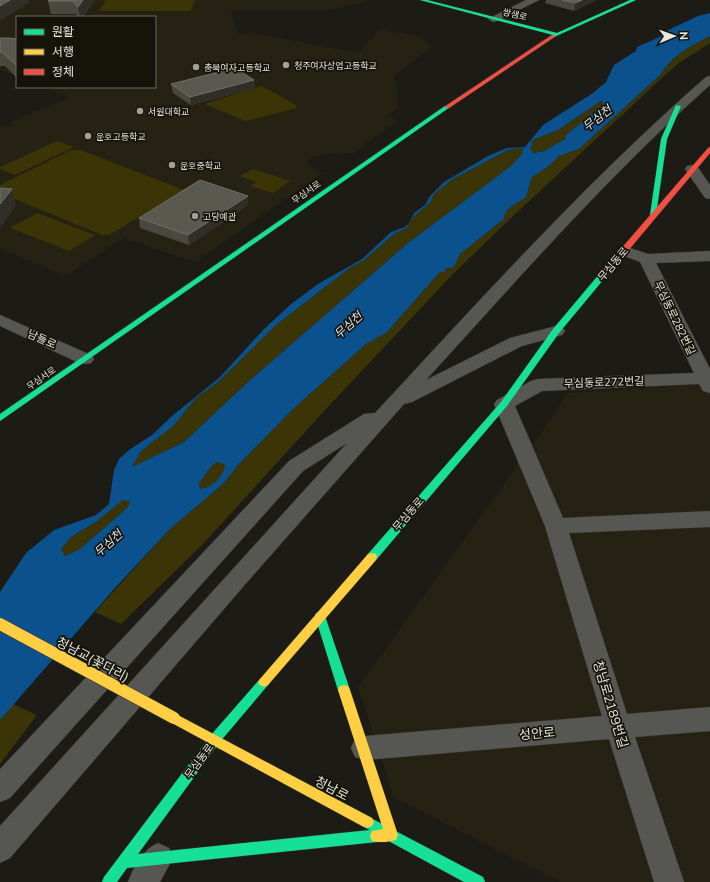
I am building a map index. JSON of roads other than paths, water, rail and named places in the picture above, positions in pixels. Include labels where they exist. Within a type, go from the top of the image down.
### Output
[{"type":"street","name":"쌍샘로","points":[[422,0],[556,34]]},
{"type":"street","points":[[493,19],[534,0]]},
{"type":"street","name":"무심서로","points":[[0,418],[382,150],[497,72],[556,34],[634,0]]},
{"type":"street","points":[[0,848],[257,554],[394,403],[569,217],[678,106],[710,79]]},
{"type":"street","points":[[653,216],[664,139],[678,106]]},
{"type":"street","name":"무심동로","points":[[109,882],[142,868],[215,739],[504,404],[556,331],[710,149]]},
{"type":"street","points":[[692,169],[710,195]]},
{"type":"street","points":[[624,251],[646,259],[710,256]]},
{"type":"street","name":"무심동로282번길","points":[[646,259],[708,381]]},
{"type":"street","name":"남들로","points":[[0,320],[85,358]]},
{"type":"street","points":[[0,789],[296,466],[394,403],[516,342],[556,331]]},
{"type":"street","name":"무심동로272번길","points":[[504,404],[538,385],[708,381]]},
{"type":"street","name":"청남로2189번길","points":[[504,404],[556,526],[618,726],[669,882]]},
{"type":"street","points":[[556,526],[710,519]]},
{"type":"street","points":[[142,868],[391,835],[320,616]]},
{"type":"street","name":"청남교(꽃다리)","points":[[0,624],[174,718]]},
{"type":"street","name":"청남로","points":[[174,718],[478,882]]},
{"type":"street","name":"성안로","points":[[364,748],[710,719]]},
{"type":"water","name":"무심천","points":[[710,13],[710,36],[688,48],[671,61],[660,75],[579,149],[559,156],[549,166],[532,177],[526,197],[509,208],[504,219],[460,254],[454,267],[445,269],[445,271],[439,273],[386,333],[366,344],[292,410],[238,465],[224,483],[170,529],[115,588],[0,720],[0,592],[26,553],[54,530],[96,515],[109,504],[114,470],[119,459],[129,450],[152,435],[172,416],[220,377],[264,329],[291,304],[318,284],[362,259],[391,232],[405,227],[409,223],[414,213],[425,205],[430,196],[444,182],[488,156],[507,148],[525,147],[543,125],[593,93],[606,82],[614,65],[636,51],[637,47],[664,35],[664,32],[698,16]],"holes":[[[601,101],[603,102],[603,105],[566,135],[565,139],[544,151],[533,153],[530,148],[533,144],[531,142],[558,130]],[[523,148],[522,154],[511,166],[408,243],[249,381],[184,442],[132,467],[141,451],[173,426],[196,398],[218,382],[276,325],[351,267],[363,261],[394,234],[407,228],[413,217],[430,203],[434,194],[453,179],[508,150]],[[217,462],[224,464],[225,468],[221,476],[216,482],[200,489],[199,483]],[[123,500],[130,501],[128,507],[80,549],[65,556],[61,549],[71,537],[97,521]]]},
{"type":"place","name":"청주여자상업고등학교","points":[[286,65]]},
{"type":"place","name":"충북여자고등학교","points":[[196,67]]},
{"type":"place","name":"서원대학교","points":[[140,111]]},
{"type":"place","name":"운호고등학교","points":[[88,136]]},
{"type":"place","name":"운호중학교","points":[[172,165]]},
{"type":"place","name":"고당예관","points":[[195,216]]}]
